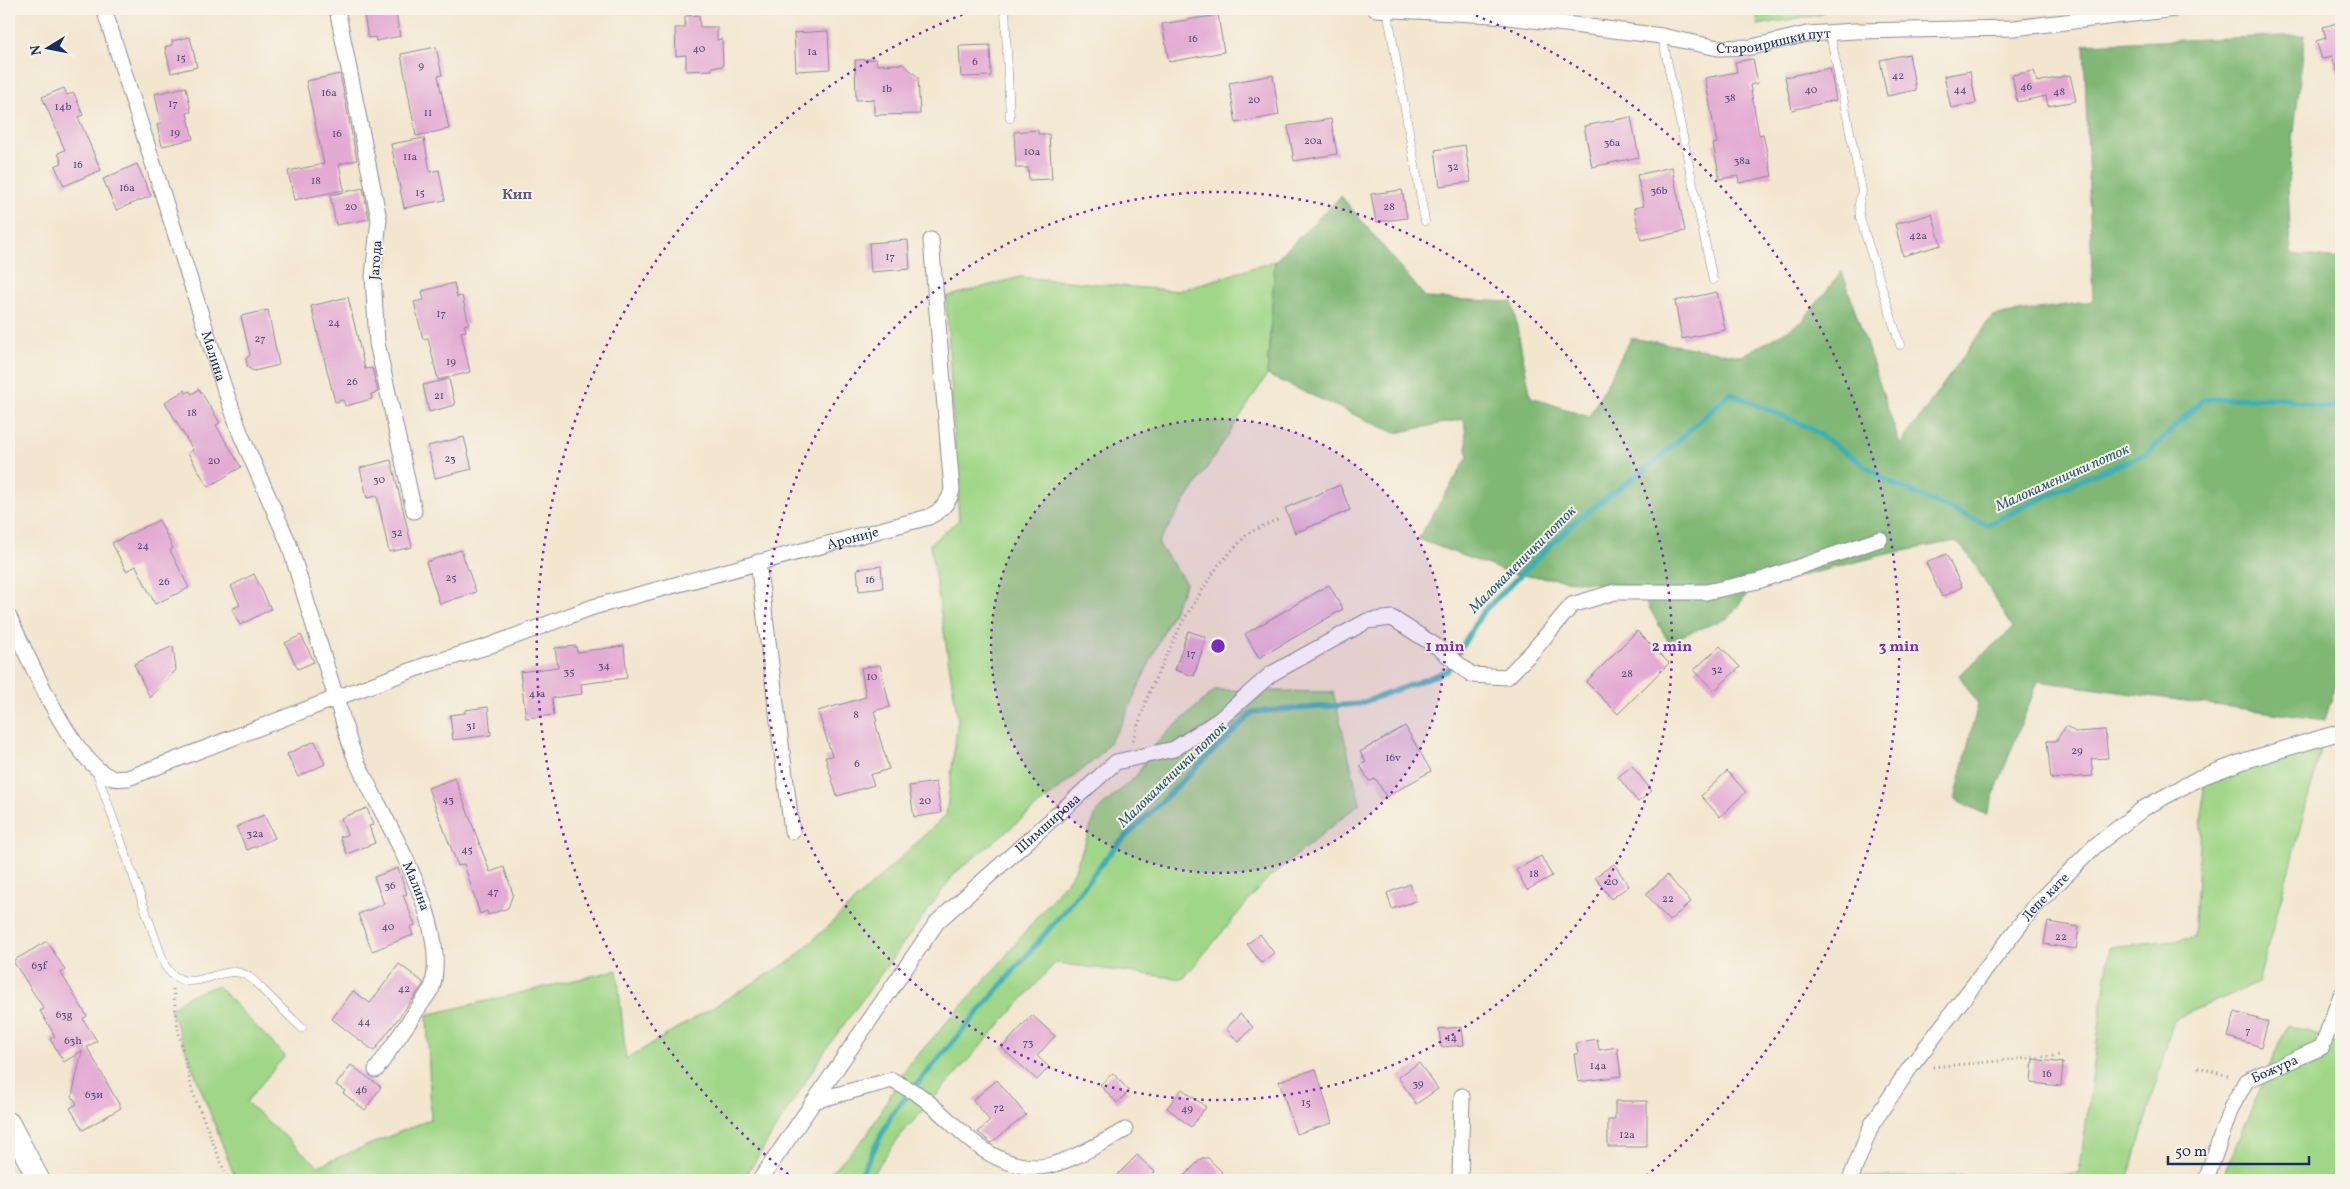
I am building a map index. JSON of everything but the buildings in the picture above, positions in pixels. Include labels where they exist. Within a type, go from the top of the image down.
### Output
[{"type":"main road","points":[[9,1123],[40,1180]]},
{"type":"street","name":"Малина","points":[[104,9],[223,384],[241,435],[289,544],[356,758],[421,896],[431,930],[437,958],[436,974],[432,988],[376,1070]]},
{"type":"street","name":"Јагода","points":[[337,9],[379,219],[373,276],[377,343],[414,511]]},
{"type":"street","name":"Староиришки пут","points":[[1375,9],[1493,15],[1662,36],[1718,48],[1744,48],[1807,34],[2014,28],[2174,9]]},
{"type":"street","name":"Ароније","points":[[336,698],[593,608],[929,517],[940,511],[948,502],[952,490],[931,240]]},
{"type":"street","name":"Шимширова","points":[[760,1180],[937,922],[1116,762],[1174,749],[1219,720],[1270,674],[1368,621],[1392,618],[1436,646],[1472,675],[1507,677],[1531,653],[1572,605],[1615,592],[1706,592],[1758,581],[1880,539]]},
{"type":"street","points":[[758,562],[792,830]]},
{"type":"street","points":[[9,617],[62,722],[79,748],[95,766],[111,778],[128,778],[336,698]]},
{"type":"street","name":"Лепе кате","points":[[1850,1180],[1872,1124],[1909,1069],[2032,908],[2095,846],[2144,808],[2199,778],[2247,760],[2341,732]]},
{"type":"street","name":"Божура","points":[[2206,1180],[2231,1108],[2246,1081],[2322,1047],[2341,995]]},
{"type":"street","points":[[814,1101],[892,1080],[919,1095],[965,1137],[1003,1161],[1038,1167],[1069,1159],[1125,1130]]},
{"type":"street","points":[[1460,1180],[1462,1096]]},
{"type":"lane","points":[[1005,9],[1010,118]]},
{"type":"lane","points":[[1387,9],[1425,221]]},
{"type":"lane","points":[[1830,33],[1862,191],[1859,204],[1860,218],[1900,344]]},
{"type":"lane","points":[[1662,36],[1713,280]]},
{"type":"lane","points":[[95,766],[165,966],[172,976],[182,982],[201,980],[230,972],[249,976],[302,1028]]},
{"type":"path","points":[[1116,762],[1135,738],[1150,690],[1184,618],[1217,567],[1247,534],[1278,519]]},
{"type":"path","points":[[172,976],[178,1029],[192,1090],[228,1180]]},
{"type":"path","points":[[1909,1069],[2062,1055]]},
{"type":"path","points":[[2198,1067],[2246,1081]]},
{"type":"green space","points":[[1756,9],[1822,9],[1823,14],[1758,25]]},
{"type":"green space","points":[[2305,35],[2288,184],[2291,254],[2341,259],[2341,668],[2325,720],[2038,681],[1986,815],[1955,799],[1978,704],[1959,675],[2013,628],[1970,557],[1956,541],[1887,554],[1751,589],[1728,618],[1668,641],[1638,588],[1512,574],[1418,539],[1468,457],[1464,419],[1395,433],[1267,375],[1275,261],[1341,196],[1426,298],[1512,302],[1531,397],[1589,417],[1631,338],[1742,356],[1802,322],[1842,271],[1900,445],[1992,316],[2093,301],[2084,44]]},
{"type":"green space","points":[[1275,261],[1267,375],[1158,543],[1186,583],[1120,727],[1099,756],[955,873],[826,1049],[743,1180],[236,1180],[170,1009],[190,995],[217,986],[285,1056],[246,1102],[318,1166],[431,1119],[427,1015],[617,970],[626,1059],[792,960],[946,815],[958,720],[930,544],[959,520],[946,297],[1020,277],[1178,291]]},
{"type":"green space","points":[[1215,690],[1333,692],[1360,803],[1265,881],[1183,979],[1055,963],[900,1136],[868,1180],[824,1180],[867,1135],[906,1068],[1000,963],[1074,872],[1097,811],[1137,775],[1158,741]]},
{"type":"green space","points":[[2284,746],[2322,747],[2258,983],[2174,1019],[2128,1180],[1855,1180],[1857,1177],[2079,1174],[2110,947],[2194,938],[2204,783]]},
{"type":"green space","points":[[2288,1024],[2341,1046],[2341,1180],[2221,1180]]},
{"type":"waterway","name":"Малокаменички поток","points":[[858,1180],[893,1112],[1067,908],[1114,848],[1253,712],[1359,704],[1447,671],[1482,613],[1531,564],[1579,518],[1656,461],[1730,393],[1808,427],[1889,482],[1986,525],[2087,477],[2146,454],[2204,399],[2282,398],[2324,408],[2341,405]]},
{"type":"district","name":"Кип","points":[[517,194]]}]
